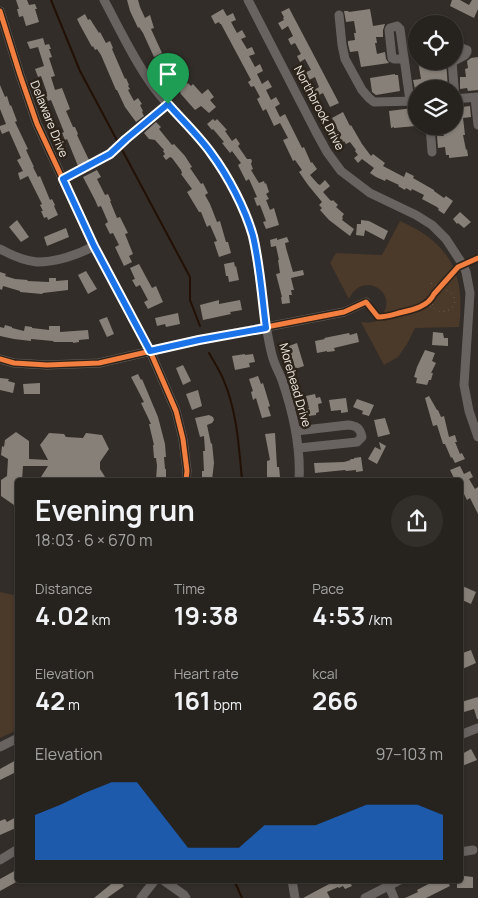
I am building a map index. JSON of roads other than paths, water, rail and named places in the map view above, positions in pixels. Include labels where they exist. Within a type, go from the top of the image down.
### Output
[{"type":"street","name":"Morehead Drive","points":[[104,0],[156,90],[211,153],[241,204],[252,235],[272,357],[281,377],[296,431],[299,448],[299,478]]},
{"type":"street","name":"Northbrook Drive","points":[[248,0],[316,132],[327,152],[341,171],[370,193],[432,226],[446,239],[463,265],[470,293],[464,385],[469,411],[478,438]]},
{"type":"street","name":"Delaware Drive","points":[[0,11],[37,124],[66,178],[94,246],[150,351],[176,411],[183,438],[186,478]]},
{"type":"street","points":[[339,15],[342,45],[346,59],[362,90],[374,102],[408,101]]},
{"type":"street","points":[[463,49],[468,52],[463,56]]},
{"type":"street","points":[[404,59],[408,80]]},
{"type":"street","points":[[463,98],[476,97],[478,125]]},
{"type":"street","points":[[431,135],[432,152]]},
{"type":"street","points":[[0,249],[13,256],[37,262],[62,259],[80,254],[94,246]]},
{"type":"street","points":[[0,359],[14,363],[47,366],[98,363],[199,340],[344,312],[366,302]]},
{"type":"street","points":[[296,431],[348,425],[356,426],[361,430],[362,437],[357,442],[299,448]]},
{"type":"street","points":[[463,734],[478,728]]},
{"type":"street","points":[[0,747],[15,740]]},
{"type":"street","points":[[463,852],[473,850]]},
{"type":"street","points":[[0,860],[15,851]]},
{"type":"street","points":[[141,898],[153,883]]},
{"type":"street","points":[[168,883],[184,894],[186,898]]},
{"type":"street","points":[[292,883],[295,898]]},
{"type":"street","points":[[365,898],[394,883]]},
{"type":"street","points":[[388,886],[394,898]]},
{"type":"waterway","points":[[51,0],[80,71],[190,277],[190,300],[200,326]]},
{"type":"waterway","points":[[209,353],[222,377],[232,405],[237,430],[242,478]]},
{"type":"waterway","points":[[235,883],[242,898]]}]
